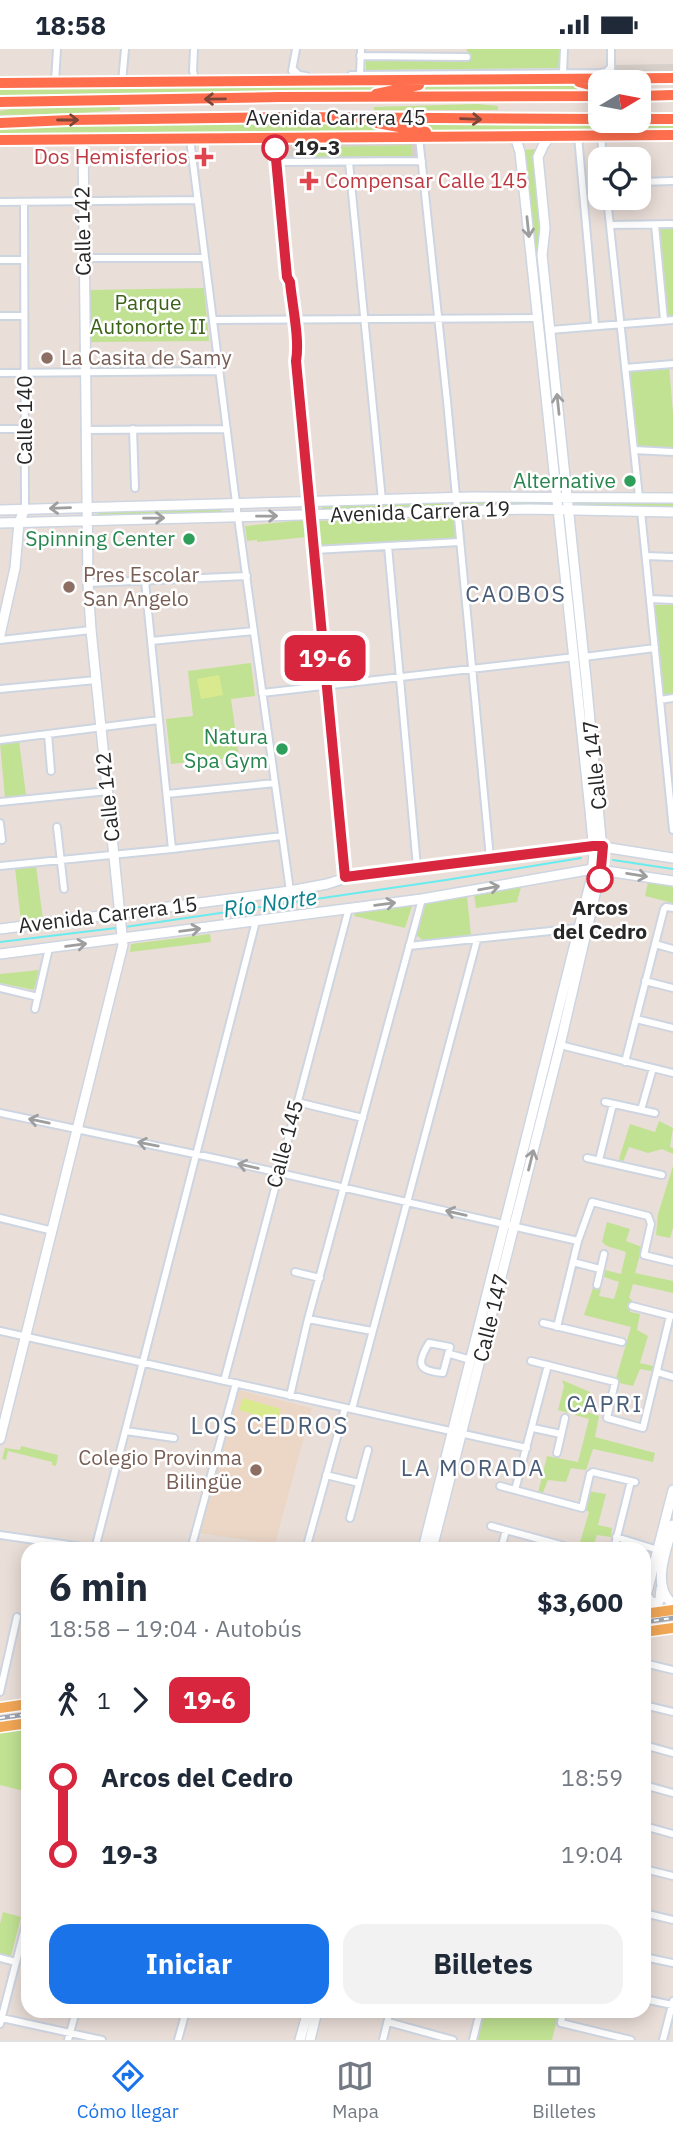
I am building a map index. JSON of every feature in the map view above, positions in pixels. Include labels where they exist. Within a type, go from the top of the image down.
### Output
[{"type":"highway","name":"Avenida Carrera 45","points":[[0,83],[442,80],[588,75]]},
{"type":"highway","points":[[563,76],[588,83]]},
{"type":"highway","name":"Avenida Carrera 45","points":[[651,76],[673,78]]},
{"type":"highway","points":[[355,98],[442,80]]},
{"type":"highway","name":"Avenida Carrera 45","points":[[0,102],[588,96]]},
{"type":"highway","points":[[651,96],[673,96]]},
{"type":"highway","name":"Avenida Carrera 45","points":[[0,123],[354,118],[588,120]]},
{"type":"highway","points":[[354,118],[457,136]]},
{"type":"highway","points":[[651,119],[673,119]]},
{"type":"highway","name":"Avenida Carrera 45","points":[[0,140],[673,135]]},
{"type":"main road","name":"Calle 147","points":[[552,135],[541,148],[538,162],[545,228],[542,255],[550,330],[556,436]]},
{"type":"main road","name":"Calle 147","points":[[426,1542],[458,1433],[471,1360],[560,1045],[597,869],[598,846],[563,496],[538,318],[520,152],[515,136]]},
{"type":"main road","points":[[274,137],[287,277],[285,283],[292,320],[293,355],[296,361],[345,877]]},
{"type":"main road","name":"Calle 142","points":[[0,1439],[120,962],[123,937],[88,583],[83,139]]},
{"type":"main road","name":"Avenida Carrera 19","points":[[0,510],[456,497],[673,498]]},
{"type":"main road","name":"Calle 140","points":[[0,637],[9,584],[15,568],[19,522],[24,509]]},
{"type":"main road","name":"Avenida Carrera 19","points":[[0,523],[564,510],[673,512]]},
{"type":"main road","name":"Avenida Carrera 15","points":[[0,929],[290,891],[327,884],[345,877],[417,867],[598,846],[673,858]]},
{"type":"main road","name":"Calle 147","points":[[434,1542],[579,929],[597,869]]},
{"type":"main road","name":"Avenida Carrera 15","points":[[0,954],[422,899],[597,869],[673,881]]},
{"type":"main road","points":[[651,1576],[673,1490]]},
{"type":"main road","points":[[651,1602],[660,1601],[664,1560],[673,1525]]},
{"type":"main road","points":[[661,1583],[664,1595],[673,1604]]},
{"type":"main road","points":[[651,1613],[673,1610]]},
{"type":"main road","points":[[651,1631],[673,1628]]},
{"type":"main road","points":[[0,1709],[21,1706]]},
{"type":"main road","points":[[0,1727],[21,1724]]},
{"type":"main road","points":[[300,2040],[306,2018]]},
{"type":"main road","points":[[310,2040],[315,2018]]},
{"type":"street","points":[[55,82],[57,49]]},
{"type":"street","points":[[121,82],[125,49]]},
{"type":"street","points":[[194,49],[193,71],[196,82]]},
{"type":"street","points":[[282,80],[289,76],[293,69],[296,49]]},
{"type":"street","points":[[293,69],[302,76],[563,76],[564,49]]},
{"type":"street","points":[[611,49],[614,70]]},
{"type":"street","points":[[360,75],[360,53],[467,57]]},
{"type":"street","points":[[578,135],[595,325]]},
{"type":"street","points":[[601,135],[602,147]]},
{"type":"street","points":[[419,137],[491,858]]},
{"type":"street","points":[[190,139],[236,503],[290,891]]},
{"type":"street","points":[[276,162],[422,161]]},
{"type":"street","points":[[349,162],[382,499]]},
{"type":"street","points":[[651,182],[673,181]]},
{"type":"street","points":[[0,202],[198,200]]},
{"type":"street","name":"Calle 140","points":[[24,202],[24,509]]},
{"type":"street","points":[[608,210],[639,497]]},
{"type":"street","points":[[610,225],[673,224]]},
{"type":"street","points":[[655,225],[664,320]]},
{"type":"street","points":[[84,258],[205,258]]},
{"type":"street","points":[[0,260],[23,260]]},
{"type":"street","points":[[0,316],[24,316]]},
{"type":"street","points":[[213,320],[538,318]]},
{"type":"street","points":[[550,330],[673,320]]},
{"type":"street","points":[[625,368],[673,365]]},
{"type":"street","points":[[0,373],[219,371]]},
{"type":"street","points":[[0,429],[26,429]]},
{"type":"street","points":[[133,429],[135,488]]},
{"type":"street","points":[[85,430],[227,429]]},
{"type":"street","points":[[634,450],[673,452]]},
{"type":"street","points":[[641,511],[673,830]]},
{"type":"street","points":[[314,550],[460,542]]},
{"type":"street","points":[[388,546],[417,867]]},
{"type":"street","points":[[646,556],[673,557]]},
{"type":"street","points":[[88,583],[247,576]]},
{"type":"street","points":[[145,581],[173,849]]},
{"type":"street","points":[[650,599],[673,600]]},
{"type":"street","points":[[0,637],[91,630]]},
{"type":"street","points":[[152,641],[254,631]]},
{"type":"street","points":[[262,692],[655,648]]},
{"type":"street","points":[[0,689],[96,680]]},
{"type":"street","points":[[660,700],[673,698]]},
{"type":"street","points":[[0,740],[159,720]]},
{"type":"street","points":[[48,734],[51,771]]},
{"type":"street","points":[[664,743],[673,742]]},
{"type":"street","points":[[167,794],[275,783]]},
{"type":"street","points":[[0,802],[108,791]]},
{"type":"street","points":[[0,823],[2,840]]},
{"type":"street","points":[[57,827],[64,889]]},
{"type":"street","points":[[0,866],[114,856],[282,836]]},
{"type":"street","points":[[290,1396],[308,1319],[422,899]]},
{"type":"street","points":[[625,1062],[655,944],[669,907]]},
{"type":"street","name":"Calle 145","points":[[224,1381],[349,908]]},
{"type":"street","points":[[98,1542],[256,921]]},
{"type":"street","points":[[409,946],[579,929]]},
{"type":"street","points":[[308,1542],[326,1475],[372,1331],[478,940]]},
{"type":"street","points":[[655,944],[673,949]]},
{"type":"street","points":[[35,1009],[49,948]]},
{"type":"street","points":[[645,981],[673,988]]},
{"type":"street","points":[[0,988],[38,997]]},
{"type":"street","points":[[636,1019],[673,1028]]},
{"type":"street","points":[[560,1045],[673,1073]]},
{"type":"street","points":[[641,1110],[653,1068]]},
{"type":"street","points":[[296,1102],[363,1118]]},
{"type":"street","points":[[599,1160],[609,1103],[654,1113]]},
{"type":"street","points":[[0,1113],[196,1154],[578,1241]]},
{"type":"street","points":[[587,1158],[662,1175]]},
{"type":"street","points":[[557,1327],[590,1204],[594,1202],[648,1216],[650,1219],[645,1255],[673,1262]]},
{"type":"street","points":[[0,1218],[52,1230]]},
{"type":"street","points":[[597,1285],[604,1254]]},
{"type":"street","points":[[573,1262],[600,1269]]},
{"type":"street","points":[[295,1272],[320,1278]]},
{"type":"street","points":[[531,1361],[615,1382],[607,1418],[644,1427],[671,1316],[632,1306]]},
{"type":"street","points":[[308,1319],[372,1331]]},
{"type":"street","points":[[543,1323],[622,1342]]},
{"type":"street","points":[[0,1331],[527,1448]]},
{"type":"street","points":[[429,1343],[448,1345],[450,1354],[443,1373],[423,1369],[421,1362],[429,1343]]},
{"type":"street","points":[[450,1354],[471,1360]]},
{"type":"street","points":[[515,1490],[548,1366]]},
{"type":"street","points":[[657,1373],[673,1377]]},
{"type":"street","points":[[193,1542],[236,1383]]},
{"type":"street","points":[[557,1453],[565,1418]]},
{"type":"street","points":[[533,1428],[561,1434]]},
{"type":"street","points":[[126,1431],[174,1438]]},
{"type":"street","points":[[350,1518],[368,1450]]},
{"type":"street","points":[[500,1486],[582,1508],[590,1474],[593,1472],[633,1481],[616,1542]]},
{"type":"street","points":[[326,1475],[359,1483]]},
{"type":"street","points":[[491,1526],[547,1542]]},
{"type":"street","points":[[503,1542],[506,1530]]},
{"type":"street","points":[[0,1535],[48,1542]]},
{"type":"street","points":[[617,1537],[633,1542]]},
{"type":"street","points":[[651,1548],[658,1550]]},
{"type":"street","points":[[0,1692],[17,1617]]},
{"type":"street","points":[[651,1665],[673,1671]]},
{"type":"street","points":[[651,1707],[673,1712]]},
{"type":"street","points":[[651,1747],[673,1753]]},
{"type":"street","points":[[651,1787],[673,1793]]},
{"type":"street","points":[[651,1828],[673,1834]]},
{"type":"street","points":[[651,1871],[673,1876]]},
{"type":"street","points":[[651,1915],[673,1920]]},
{"type":"street","points":[[21,1943],[3,2003],[1,2021],[69,2036],[102,2040]]},
{"type":"street","points":[[0,1958],[16,1962]]},
{"type":"street","points":[[651,1958],[673,1963]]},
{"type":"street","points":[[651,2000],[672,2003],[663,2040]]},
{"type":"street","points":[[69,2036],[74,2018]]},
{"type":"street","points":[[178,2040],[184,2018]]},
{"type":"street","points":[[383,2040],[388,2018]]},
{"type":"street","points":[[473,2040],[478,2018]]},
{"type":"street","points":[[562,2018],[561,2022],[631,2040]]},
{"type":"street","points":[[387,2022],[453,2040]]},
{"type":"shaded area","points":[[673,64],[673,75],[651,75],[651,70],[616,70],[614,65]]},
{"type":"shaded area","points":[[413,141],[416,145],[416,158],[280,160],[279,143]],"holes":[[[411,145],[411,156],[300,157],[301,152],[315,152],[315,147]]]},
{"type":"shaded area","name":"Colegio Provinma Bilingüe","points":[[239,1390],[312,1408],[276,1542],[199,1533]]},
{"type":"green space","points":[[467,49],[560,49],[560,68],[366,70],[366,59],[467,59]]},
{"type":"green space","points":[[566,81],[588,88],[588,92],[388,94],[431,86]]},
{"type":"green space","points":[[417,83],[377,92],[0,98],[0,85]]},
{"type":"green space","points":[[477,104],[498,106],[498,110],[374,110],[374,107]]},
{"type":"green space","points":[[120,107],[120,110],[71,114],[0,115],[0,111],[11,109]]},
{"type":"green space","points":[[269,122],[376,125],[410,133],[0,138],[0,128],[50,124]]},
{"type":"green space","points":[[392,122],[588,123],[588,132],[438,131]]},
{"type":"green space","points":[[651,123],[673,123],[673,133],[651,133]]},
{"type":"green space","points":[[411,145],[411,156],[300,157],[300,152],[314,152],[314,147]]},
{"type":"green space","points":[[537,149],[535,154],[557,431],[554,431],[522,150]]},
{"type":"green space","points":[[658,229],[673,229],[673,316],[667,316]]},
{"type":"green space","name":"Parque Autonorte II","points":[[204,288],[209,341],[91,342],[90,290]]},
{"type":"green space","points":[[669,366],[673,450],[638,448],[629,369]]},
{"type":"green space","points":[[548,499],[548,506],[462,508],[462,500]]},
{"type":"green space","points":[[578,500],[673,501],[673,509],[578,507]]},
{"type":"green space","points":[[446,501],[446,509],[322,511],[322,504]]},
{"type":"green space","points":[[222,506],[222,514],[98,516],[98,509]]},
{"type":"green space","points":[[454,518],[456,539],[315,546],[313,521]]},
{"type":"green space","points":[[305,520],[307,537],[247,541],[245,526]]},
{"type":"green space","points":[[654,605],[673,605],[673,694],[663,694]]},
{"type":"green space","points":[[251,663],[255,696],[231,699],[239,757],[171,764],[166,719],[193,716],[188,671]]},
{"type":"green space","points":[[219,675],[223,695],[201,699],[197,679]]},
{"type":"green space","points":[[19,741],[26,795],[5,798],[0,743]]},
{"type":"green space","points":[[36,866],[43,920],[21,922],[15,868]]},
{"type":"green space","points":[[648,882],[673,886],[673,903],[645,896]]},
{"type":"green space","points":[[521,887],[517,902],[476,908],[474,895]]},
{"type":"green space","points":[[467,896],[471,936],[424,941],[416,935],[425,902]]},
{"type":"green space","points":[[413,903],[405,928],[354,916],[355,912]]},
{"type":"green space","points":[[210,934],[211,942],[130,952],[131,944]]},
{"type":"green space","points":[[39,970],[34,990],[0,983],[0,974]]},
{"type":"green space","points":[[659,1121],[673,1128],[670,1147],[673,1148],[673,1154],[662,1149],[648,1153],[629,1147],[623,1162],[619,1159],[630,1124],[655,1132]]},
{"type":"green space","points":[[673,1166],[673,1228],[670,1238],[656,1235],[658,1214]]},
{"type":"green space","points":[[607,1222],[630,1229],[626,1241],[642,1247],[635,1273],[673,1281],[673,1293],[633,1284],[629,1298],[632,1300],[630,1312],[640,1314],[637,1330],[648,1336],[640,1363],[658,1367],[657,1372],[640,1369],[633,1386],[615,1382],[631,1327],[584,1315],[593,1288],[601,1289],[599,1296],[614,1299],[619,1282],[604,1277],[605,1270],[621,1274],[626,1252],[602,1242]]},
{"type":"green space","points":[[562,1380],[590,1392],[585,1411],[599,1416],[595,1437],[655,1453],[653,1462],[593,1449],[586,1470],[571,1468],[566,1482],[548,1480],[542,1495],[538,1493],[547,1456],[578,1462],[589,1419],[558,1410],[564,1386]]},
{"type":"green space","points":[[243,1398],[281,1409],[277,1421],[239,1410]]},
{"type":"green space","points":[[21,1446],[58,1455],[56,1466],[52,1465],[52,1462],[8,1451],[6,1460],[2,1459],[5,1448],[20,1450]]},
{"type":"green space","points":[[588,1491],[606,1494],[598,1525],[612,1528],[611,1537],[597,1535],[594,1542],[580,1542],[589,1512],[584,1509]]},
{"type":"green space","points":[[21,1730],[21,1790],[0,1785],[0,1733]]},
{"type":"green space","points":[[3,1912],[21,1917],[11,1956],[0,1953],[0,1924]]},
{"type":"green space","points":[[482,2018],[557,2018],[552,2040],[477,2040]]},
{"type":"waterway","name":"Río Norte","points":[[125,927],[581,858]]},
{"type":"waterway","name":"Río Norte","points":[[613,860],[673,869]]},
{"type":"waterway","name":"Río Norte","points":[[0,942],[116,928]]},
{"type":"railway","points":[[651,1621],[673,1618]]},
{"type":"railway","points":[[0,1718],[21,1715]]},
{"type":"bus line","name":"19-6","points":[[275,148],[287,277],[290,282],[294,320],[345,877],[603,846],[600,879]]},
{"type":"place","name":"19-3","points":[[275,148]]},
{"type":"place","name":"Dos Hemisferios","points":[[204,157]]},
{"type":"place","name":"Compensar Calle 145","points":[[309,181]]},
{"type":"place","name":"La Casita de Samy","points":[[47,358]]},
{"type":"place","name":"Alternative","points":[[630,481]]},
{"type":"place","name":"Spinning Center","points":[[189,539]]},
{"type":"place","name":"Pres Escolar San Angelo","points":[[69,587]]},
{"type":"place","name":"Natura Spa Gym","points":[[282,749]]},
{"type":"place","name":"Arcos del Cedro","points":[[600,879]]},
{"type":"place","name":"Colegio Provinma Bilingüe","points":[[256,1470]]},
{"type":"district","name":"CAOBOS","points":[[516,594]]},
{"type":"district","name":"CAPRI","points":[[605,1404]]},
{"type":"district","name":"LOS CEDROS","points":[[270,1426]]},
{"type":"district","name":"LA MORADA","points":[[473,1468]]}]
